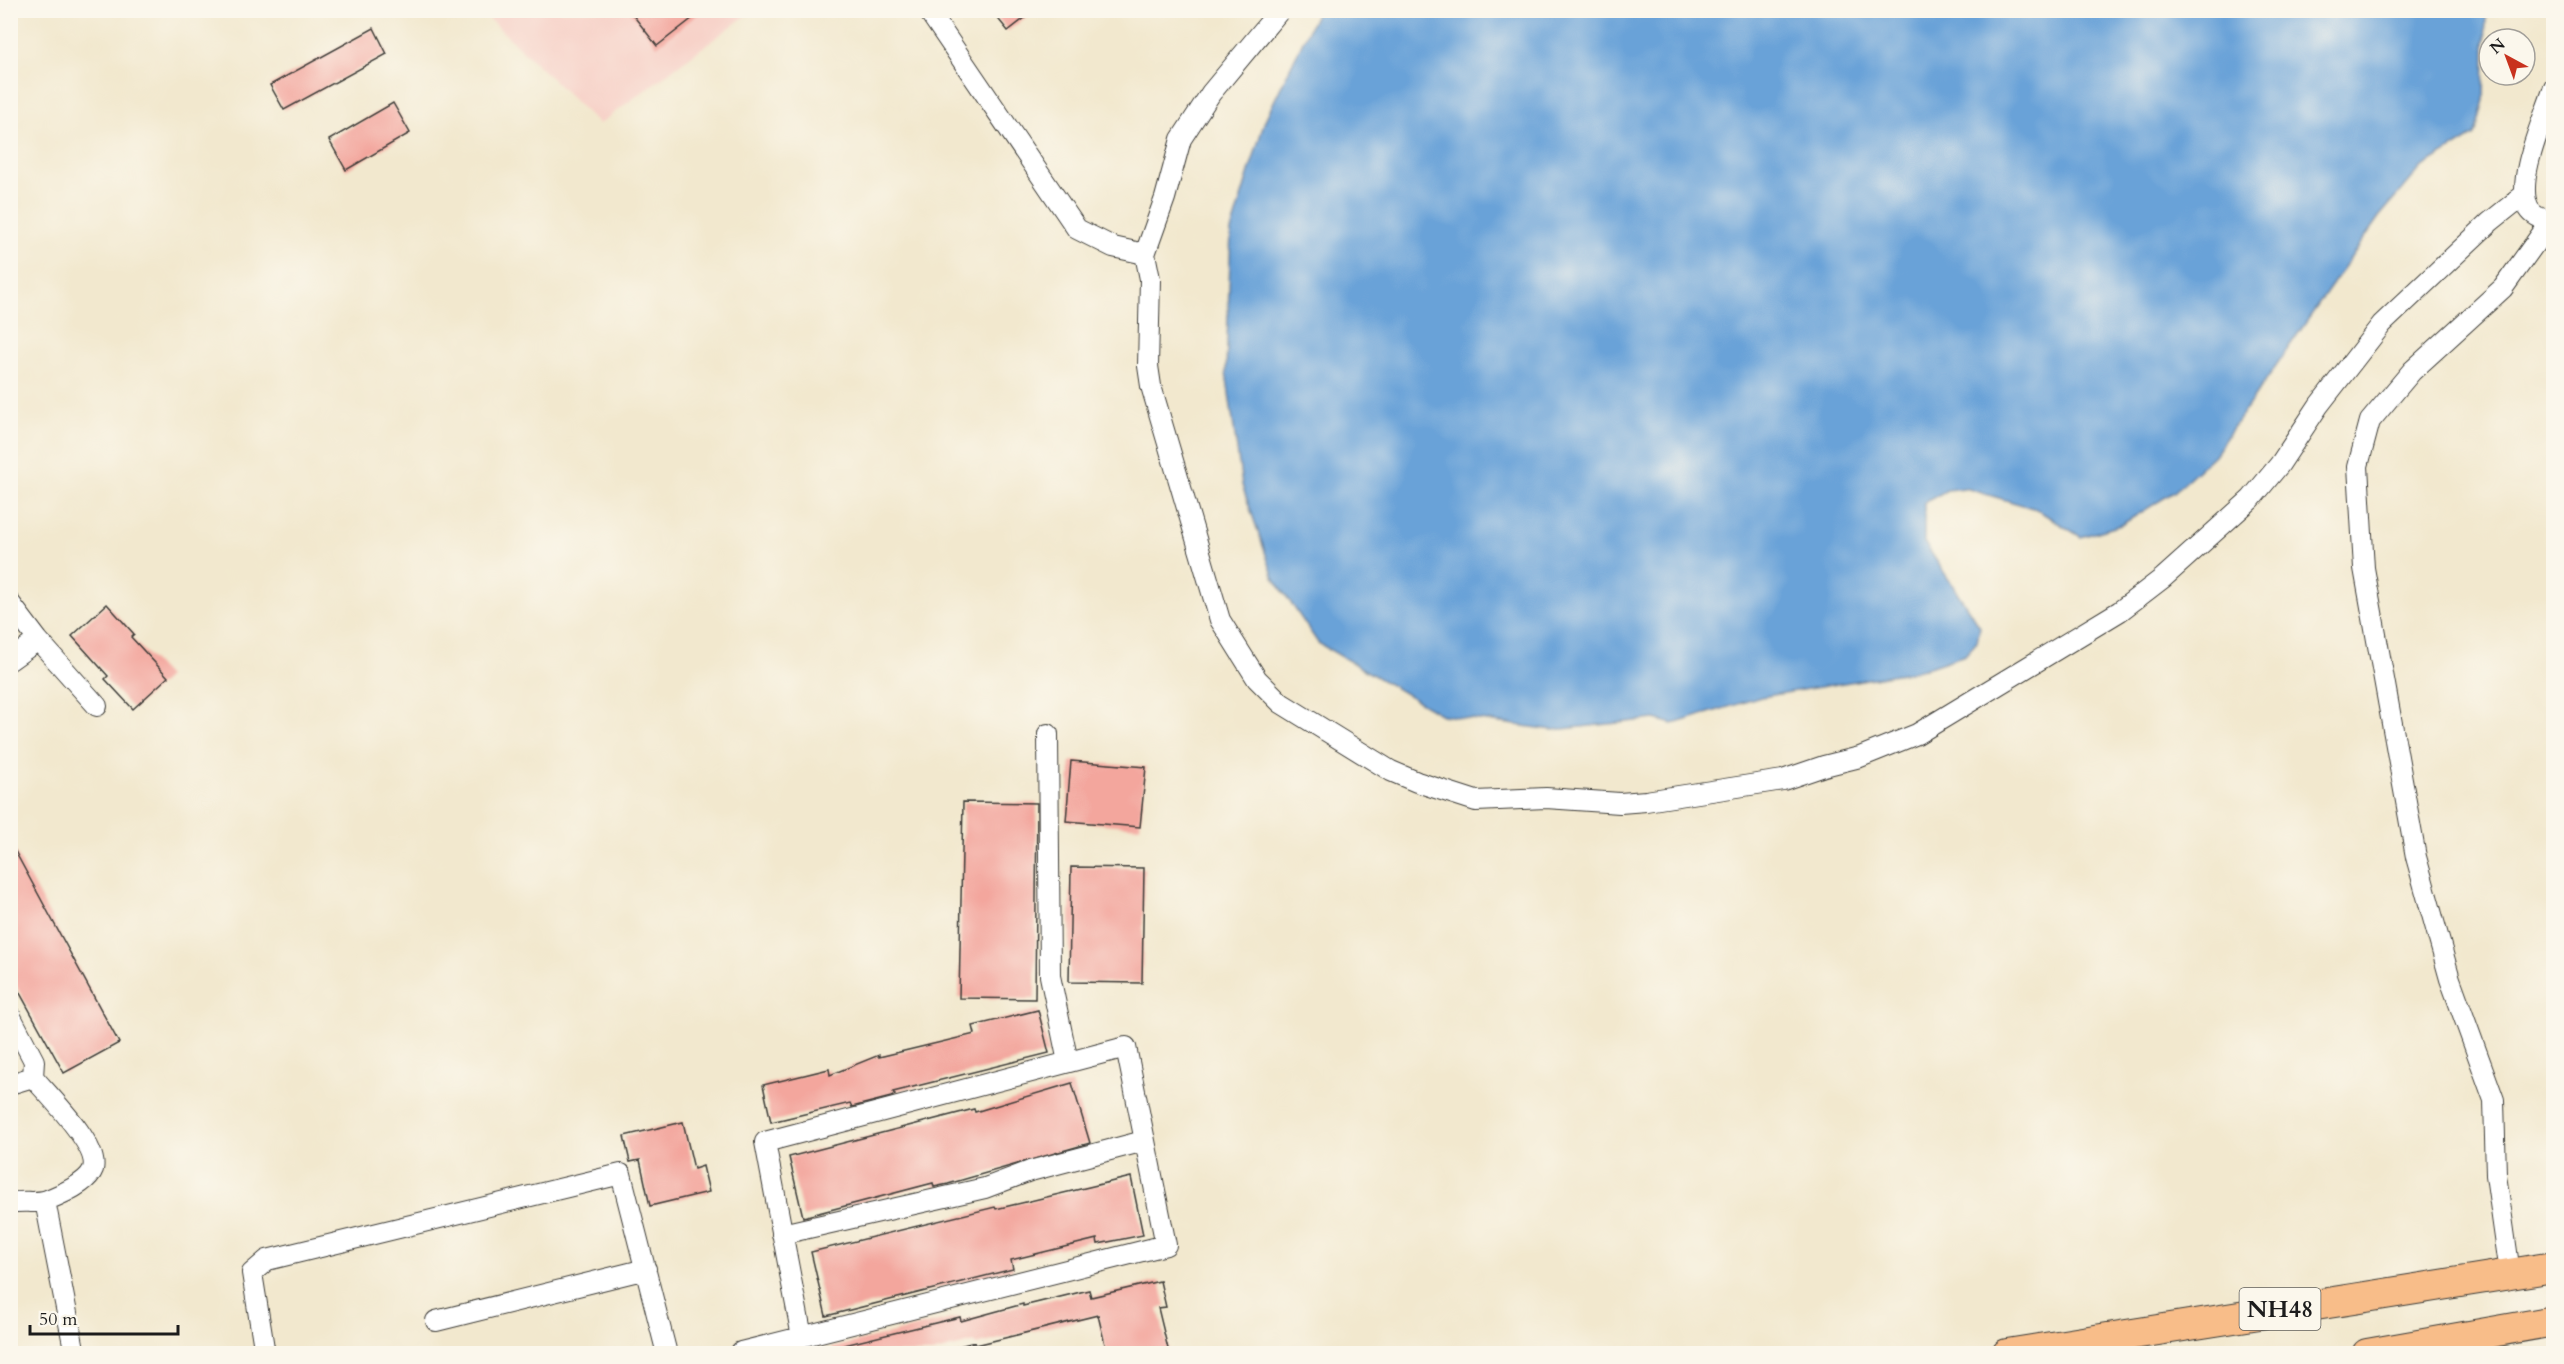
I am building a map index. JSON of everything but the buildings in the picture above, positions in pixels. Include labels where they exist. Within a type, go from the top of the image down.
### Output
[{"type":"highway","name":"NH48","points":[[2007,1353],[2553,1267]]},
{"type":"highway","points":[[2367,1353],[2553,1321]]},
{"type":"street","points":[[928,10],[1077,229],[1113,247],[1145,254]]},
{"type":"street","points":[[1280,10],[1211,93],[1182,139],[1165,198],[1145,254],[1149,279],[1151,386],[1220,620],[1257,679],[1281,703],[1391,771],[1417,783],[1476,801],[1546,798],[1620,803],[1783,780],[1860,757],[1927,729],[2120,611],[2163,578],[2251,499],[2280,464],[2319,405],[2382,324],[2490,222],[2525,194]]},
{"type":"street","points":[[2510,1273],[2496,1175],[2494,1100],[2450,979],[2416,857],[2364,568],[2358,466],[2370,421],[2412,371],[2504,288],[2552,221],[2535,216],[2529,209],[2525,194],[2529,157],[2547,112],[2553,87]]},
{"type":"street","points":[[10,603],[38,640],[97,706]]},
{"type":"street","points":[[10,660],[38,640]]},
{"type":"street","points":[[1048,734],[1050,976],[1068,1062]]},
{"type":"street","points":[[10,1015],[34,1061],[33,1077],[86,1140],[93,1157],[93,1169],[86,1179],[45,1201],[22,1200],[10,1203]]},
{"type":"street","points":[[740,1353],[1166,1245],[1126,1047],[765,1142],[802,1337]]},
{"type":"street","points":[[10,1084],[33,1077]]},
{"type":"street","points":[[782,1234],[985,1188],[1030,1171],[1144,1141]]},
{"type":"street","points":[[265,1353],[252,1273],[267,1260],[621,1174],[667,1353]]},
{"type":"street","points":[[45,1201],[75,1353]]},
{"type":"street","points":[[436,1321],[646,1269]]},
{"type":"shaded area","points":[[481,11],[752,11],[599,124]]},
{"type":"water","points":[[1318,10],[2486,11],[2486,27],[2477,27],[2477,87],[2484,87],[2484,100],[2475,135],[2421,168],[2379,217],[2214,455],[2174,492],[2121,525],[2081,537],[2036,509],[1965,488],[1947,490],[1924,503],[1924,542],[1980,627],[1977,642],[1965,655],[1920,670],[1761,697],[1673,724],[1655,719],[1553,730],[1442,715],[1318,643],[1274,578],[1242,485],[1226,372],[1231,231],[1265,120]]}]
